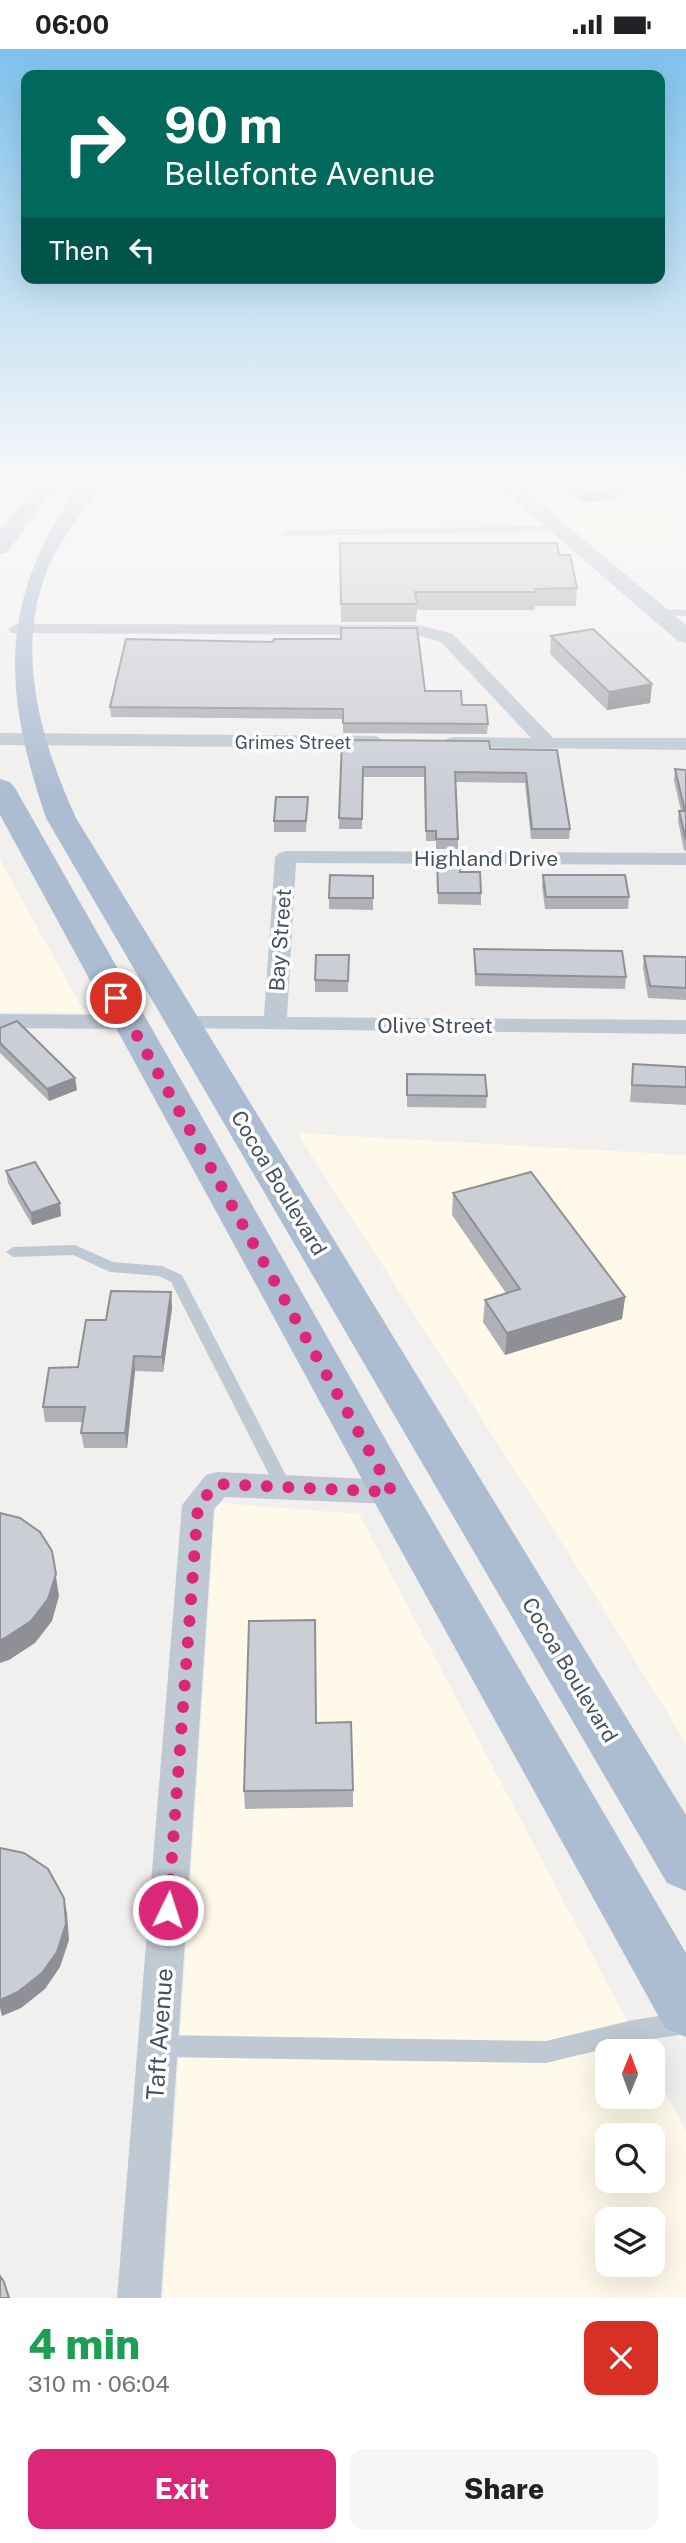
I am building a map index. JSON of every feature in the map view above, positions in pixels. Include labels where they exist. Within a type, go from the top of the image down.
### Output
[{"type":"main road","name":"Cocoa Boulevard","points":[[30,584],[17,629],[13,740],[46,791],[686,1865]]},
{"type":"main road","points":[[0,788],[392,1492],[686,2008]]},
{"type":"main road","points":[[48,877],[84,901],[144,1002],[164,1018],[184,1023]]},
{"type":"main road","points":[[129,1022],[153,1028],[173,1039],[264,1191],[317,1248]]},
{"type":"street","points":[[625,584],[686,636]]},
{"type":"street","points":[[17,629],[418,630],[447,638],[547,743]]},
{"type":"street","name":"Grimes Street","points":[[13,740],[394,742]]},
{"type":"street","points":[[436,742],[686,744]]},
{"type":"street","name":"Highland Drive","points":[[286,857],[686,859]]},
{"type":"street","name":"Bay Street","points":[[275,1024],[286,857]]},
{"type":"street","points":[[0,1021],[129,1022]]},
{"type":"street","name":"Olive Street","points":[[184,1023],[686,1027]]},
{"type":"street","name":"Taft Avenue","points":[[139,2298],[198,1505],[217,1484],[284,1487]]},
{"type":"street","points":[[284,1487],[392,1492]]},
{"type":"lane","points":[[658,612],[686,613]]},
{"type":"lane","points":[[13,1252],[75,1250],[110,1268],[162,1272],[177,1279],[284,1487]]},
{"type":"lane","points":[[158,2046],[546,2052],[634,2031],[686,2023]]},
{"type":"shaded area","points":[[0,859],[12,882],[85,1013],[0,1012]]},
{"type":"shaded area","points":[[297,1133],[686,1155],[686,1743],[573,1560]]},
{"type":"shaded area","points":[[221,1503],[359,1514],[637,2039],[595,2039],[595,2109],[665,2109],[665,2092],[686,2131],[686,2298],[163,2298],[215,1510]]},
{"type":"building","points":[[341,584],[576,584],[577,588],[535,589],[536,592],[415,592],[417,604],[341,604]]},
{"type":"building","points":[[341,628],[417,628],[425,691],[461,691],[462,705],[486,705],[488,724],[343,723],[343,709],[110,707],[126,639],[273,642],[274,639],[341,639]]},
{"type":"building","points":[[593,629],[652,684],[609,692],[551,636]]},
{"type":"building","points":[[342,740],[489,741],[490,749],[557,750],[570,829],[532,829],[526,773],[455,772],[458,839],[436,839],[436,831],[426,831],[425,767],[363,767],[362,819],[339,818]]},
{"type":"building","points":[[675,769],[686,770],[686,840],[679,811],[685,811]]},
{"type":"building","points":[[276,797],[308,797],[306,821],[274,821]]},
{"type":"building","points":[[437,855],[459,855],[460,872],[480,872],[481,893],[438,893]]},
{"type":"building","points":[[330,875],[373,876],[373,898],[329,898]]},
{"type":"building","points":[[543,875],[625,875],[629,897],[546,897]]},
{"type":"building","points":[[474,949],[622,951],[626,977],[476,974]]},
{"type":"building","points":[[316,955],[349,955],[348,981],[315,980]]},
{"type":"building","points":[[644,956],[686,957],[686,988],[650,986]]},
{"type":"building","points":[[17,1021],[75,1078],[47,1089],[0,1043],[0,1028]]},
{"type":"building","points":[[633,1064],[686,1067],[686,1087],[632,1085]]},
{"type":"building","points":[[407,1074],[485,1075],[487,1096],[407,1095]]},
{"type":"building","points":[[35,1162],[60,1203],[31,1213],[6,1171]]},
{"type":"building","points":[[531,1172],[625,1297],[507,1333],[485,1300],[520,1289],[453,1193]]},
{"type":"building","points":[[111,1291],[171,1292],[162,1357],[134,1356],[125,1433],[81,1433],[85,1407],[43,1407],[49,1368],[78,1367],[86,1320],[106,1320]]},
{"type":"building","points":[[0,1513],[20,1518],[40,1532],[52,1551],[56,1574],[48,1599],[31,1621],[0,1640]]},
{"type":"building","points":[[315,1620],[316,1723],[351,1722],[353,1790],[244,1791],[249,1621]]},
{"type":"building","points":[[0,1848],[24,1853],[48,1869],[64,1898],[66,1924],[57,1952],[42,1973],[18,1992],[0,2000]]},
{"type":"building","points":[[0,2276],[4,2282],[9,2298],[0,2298]]},
{"type":"route","points":[[116,998],[392,1492],[217,1484],[198,1505],[168,1910]]}]
